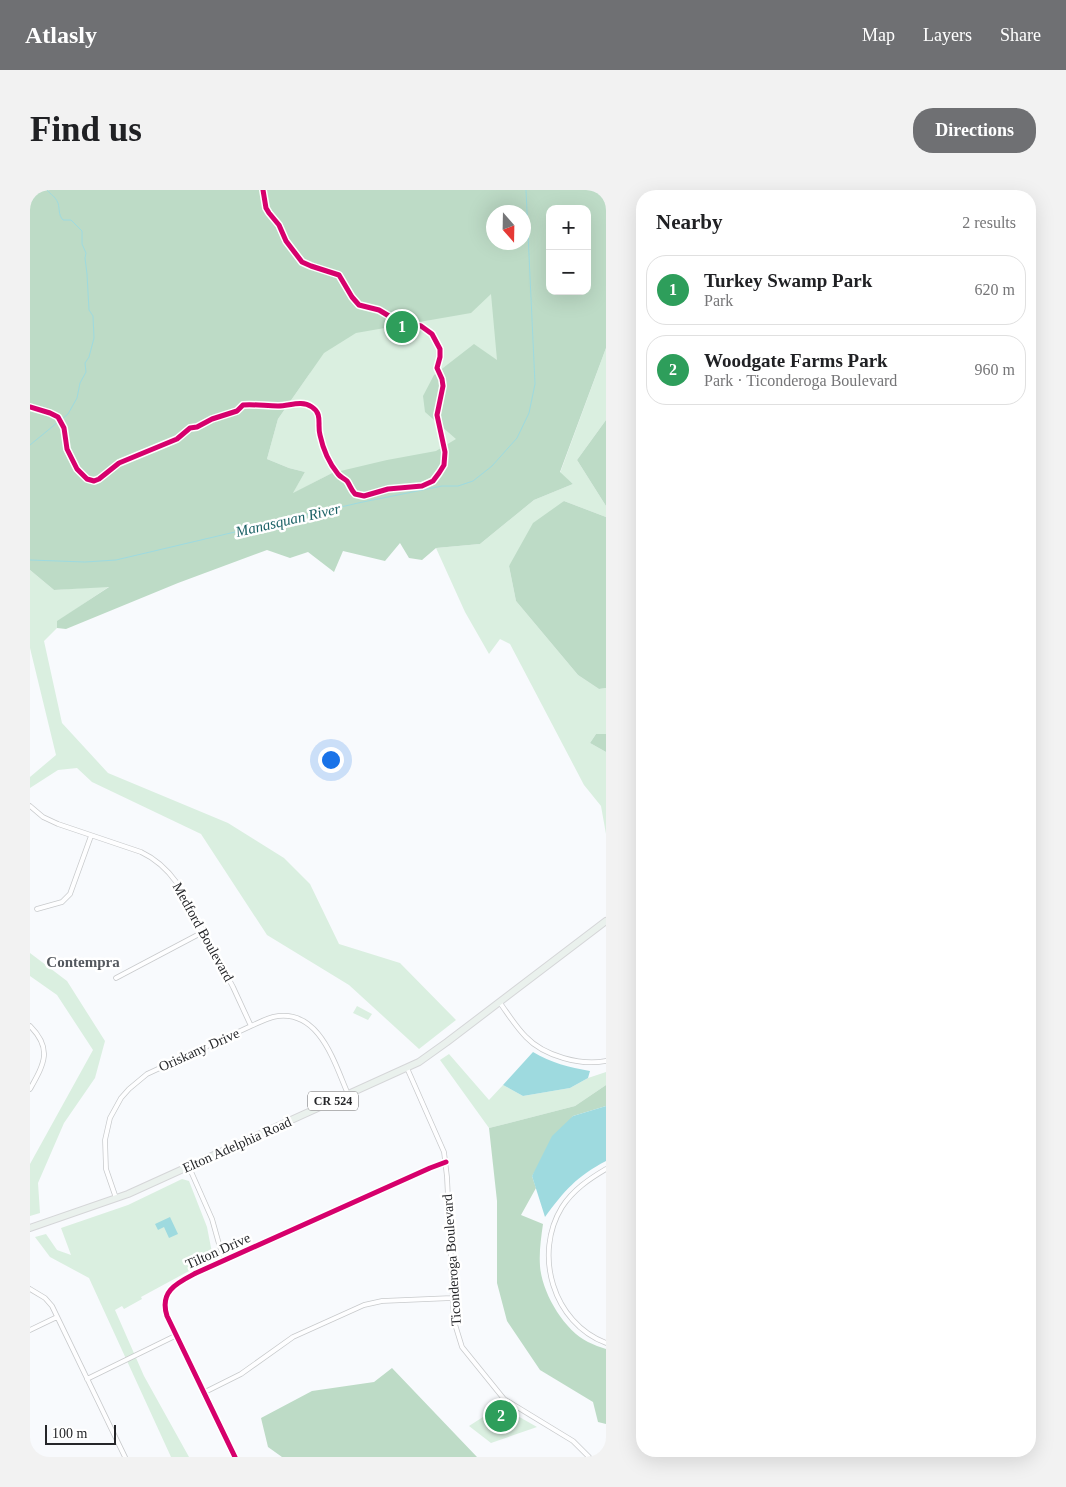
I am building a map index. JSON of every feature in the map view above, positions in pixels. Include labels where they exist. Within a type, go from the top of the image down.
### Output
[{"type":"main road","name":"Elton Adelphia Road","points":[[30,1228],[116,1199],[407,1068],[435,1052],[606,921]]},
{"type":"street","name":"Medford Boulevard","points":[[30,806],[50,821],[141,852],[162,865],[177,883],[251,1026]]},
{"type":"street","points":[[37,909],[62,902],[70,894],[91,836]]},
{"type":"street","points":[[116,978],[203,932]]},
{"type":"street","points":[[500,1003],[527,1038],[545,1050],[562,1058],[585,1062],[606,1061]]},
{"type":"street","name":"Oriskany Drive","points":[[116,1199],[106,1169],[104,1147],[108,1126],[121,1098],[146,1074],[251,1026],[279,1016],[297,1019],[308,1024],[316,1030],[324,1042],[348,1094]]},
{"type":"street","points":[[30,1026],[41,1038],[45,1054],[43,1064],[30,1089]]},
{"type":"street","name":"Ticonderoga Boulevard","points":[[407,1068],[438,1136],[446,1162],[452,1298],[455,1330],[462,1347],[497,1392],[509,1403],[573,1441],[589,1457]]},
{"type":"street","name":"Tilton Drive","points":[[236,1457],[165,1309],[165,1301],[170,1290],[178,1282],[225,1260],[446,1162]]},
{"type":"street","points":[[189,1167],[212,1219],[218,1244],[225,1260]]},
{"type":"street","points":[[606,1170],[580,1186],[562,1206],[551,1235],[548,1254],[553,1285],[567,1313],[586,1332],[606,1343]]},
{"type":"street","points":[[30,1289],[50,1303],[125,1457]]},
{"type":"street","points":[[205,1392],[241,1374],[293,1337],[364,1305],[382,1301],[452,1298]]},
{"type":"street","points":[[30,1330],[57,1317]]},
{"type":"street","points":[[87,1379],[177,1335]]},
{"type":"green space","points":[[30,190],[606,190],[606,348],[560,472],[573,484],[534,500],[480,544],[436,548],[422,560],[409,558],[400,543],[385,561],[343,551],[334,572],[308,552],[290,558],[267,550],[178,583],[66,629],[57,628],[57,621],[109,587],[54,590],[30,570]],"holes":[[[491,294],[497,360],[474,344],[434,375],[423,396],[425,412],[456,439],[436,451],[332,473],[293,493],[305,472],[267,459],[278,419],[324,353],[356,333],[471,313]]]},
{"type":"green space","points":[[146,190],[500,205],[486,205],[486,250],[528,250],[544,411],[435,513],[332,473],[292,494],[305,472],[267,459],[278,419],[310,373]]},
{"type":"green space","points":[[606,348],[606,420],[577,460],[606,506],[606,517],[564,501],[509,566],[516,601],[578,675],[599,689],[606,688],[606,734],[596,734],[590,743],[606,752],[606,834],[601,806],[584,785],[510,644],[500,639],[489,654],[465,612],[436,548],[480,544],[534,500],[573,484],[560,473]]},
{"type":"green space","points":[[606,420],[606,506],[577,460]]},
{"type":"green space","points":[[564,501],[606,517],[606,688],[599,689],[578,675],[516,601],[509,566],[533,523]]},
{"type":"green space","points":[[30,570],[54,590],[110,586],[58,621],[57,628],[44,641],[62,723],[108,773],[228,823],[284,858],[310,884],[339,944],[400,963],[456,1020],[419,1049],[349,985],[267,935],[201,834],[92,782],[77,768],[58,770],[30,788],[30,777],[56,755],[30,648]]},
{"type":"green space","points":[[596,734],[606,734],[606,752],[590,743]]},
{"type":"green space","points":[[30,953],[67,981],[105,1041],[95,1078],[64,1123],[38,1183],[40,1213],[30,1216],[30,1164],[93,1050],[57,995],[30,976]]},
{"type":"green space","points":[[357,1006],[372,1014],[368,1020],[353,1013]]},
{"type":"green space","points":[[449,1054],[489,1100],[503,1085],[523,1096],[570,1088],[588,1078],[606,1072],[606,1085],[575,1106],[489,1128],[440,1060]]},
{"type":"green space","points":[[606,1085],[606,1106],[573,1116],[532,1176],[536,1188],[521,1215],[543,1224],[540,1266],[545,1288],[556,1310],[579,1336],[590,1343],[606,1349],[606,1424],[598,1422],[593,1402],[540,1370],[507,1321],[497,1283],[497,1201],[489,1128],[575,1106]]},
{"type":"green space","points":[[182,1179],[189,1181],[207,1227],[213,1258],[141,1297],[142,1299],[124,1309],[122,1306],[115,1310],[144,1376],[189,1457],[171,1457],[89,1278],[50,1257],[35,1237],[46,1234],[57,1250],[71,1255],[61,1228],[128,1205]]},
{"type":"green space","points":[[392,1368],[477,1457],[282,1457],[268,1447],[261,1418],[312,1391],[374,1382]]},
{"type":"green space","points":[[500,1406],[537,1427],[491,1443],[469,1426]]},
{"type":"water","points":[[533,1052],[560,1064],[590,1071],[588,1078],[570,1088],[523,1096],[503,1085]]},
{"type":"water","points":[[606,1106],[606,1161],[579,1178],[558,1199],[545,1217],[532,1176],[552,1136],[573,1116]]},
{"type":"water","points":[[170,1217],[178,1234],[169,1238],[164,1227],[158,1230],[155,1224]]},
{"type":"waterway","points":[[47,190],[57,201],[61,218],[63,220],[71,220],[82,231],[82,244],[86,253],[89,310],[93,316],[94,338],[89,357],[85,363],[86,372],[80,383],[77,398],[68,414],[61,420]]},
{"type":"waterway","name":"Manasquan River","points":[[30,560],[85,562],[116,560],[358,503],[442,486],[458,486],[473,481],[492,466],[517,438],[529,413],[535,384],[526,190]]},
{"type":"waterway","points":[[30,445],[58,422]]},
{"type":"cycle path","points":[[30,407],[58,417],[64,428],[67,449],[77,469],[87,479],[94,481],[119,463],[177,439],[190,428],[237,411],[243,405],[278,406],[300,404],[312,407],[317,413],[319,431],[327,456],[335,470],[347,481],[355,494],[364,496],[388,489],[422,486],[433,481],[444,465],[445,452],[437,415],[443,386],[437,368],[440,349],[432,334],[421,326],[394,319],[379,310],[359,305],[339,275],[302,262],[286,241],[279,225],[266,208],[263,190]]},
{"type":"cycle path","points":[[235,1457],[167,1316],[165,1300],[171,1289],[182,1280],[196,1273],[446,1162]]},
{"type":"place","name":"Turkey Swamp Park","points":[[402,327]]},
{"type":"place","name":"Woodgate Farms Park","points":[[501,1416]]},
{"type":"district","name":"Contempra","points":[[83,962]]}]
